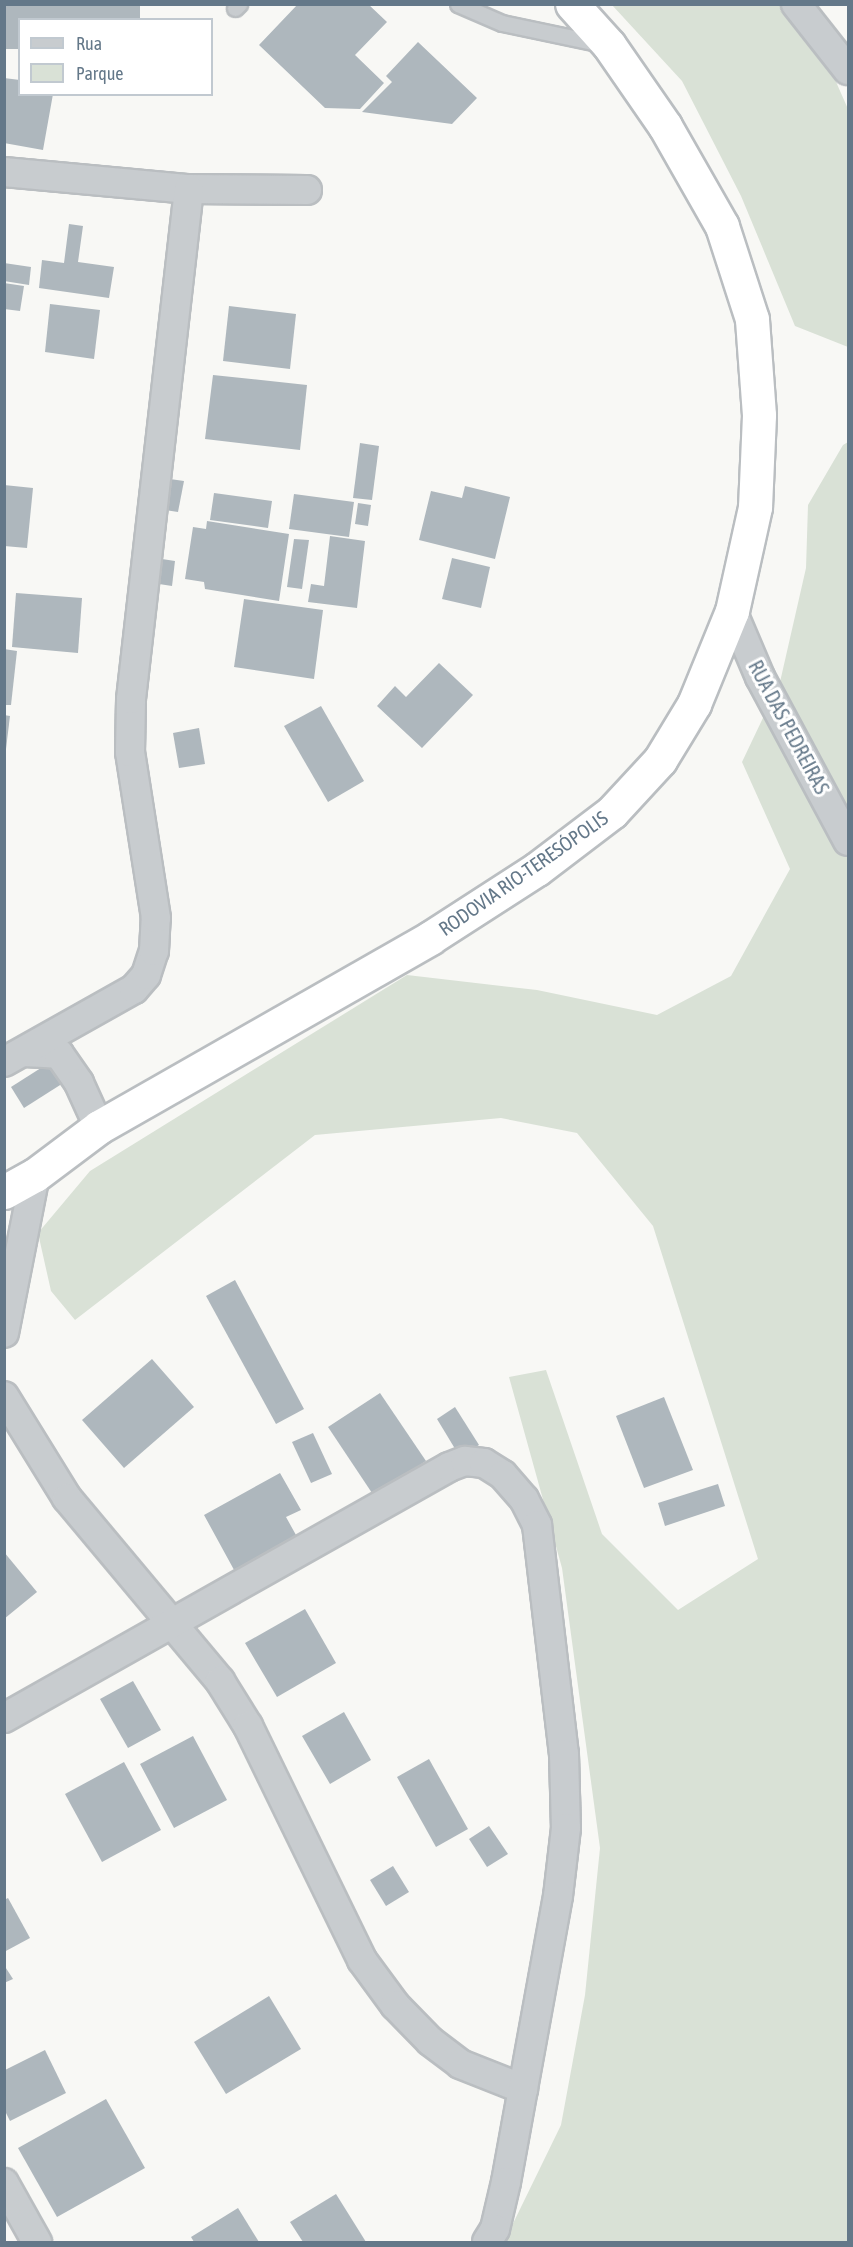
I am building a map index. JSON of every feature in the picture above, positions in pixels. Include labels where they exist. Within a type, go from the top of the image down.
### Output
[{"type":"highway","name":"RODOVIA RIO-TERESÓPOLIS","points":[[4,1192],[35,1175],[99,1127],[430,938],[537,869],[612,812],[660,760],[694,704],[732,611],[755,507],[759,415],[752,319],[722,226],[665,126],[609,45],[572,4]]},
{"type":"street","points":[[796,4],[849,70]]},
{"type":"street","points":[[4,172],[189,189],[307,190]]},
{"type":"street","points":[[14,1057],[134,989],[146,975],[154,951],[156,918],[130,752],[131,699],[189,189]]},
{"type":"street","name":"RUA DAS PEDREIRAS","points":[[732,611],[760,677],[801,746],[849,842]]},
{"type":"street","points":[[14,1057],[59,1054],[79,1083],[99,1127]]},
{"type":"street","points":[[4,1333],[35,1175]]},
{"type":"street","points":[[4,1396],[67,1498],[175,1623],[220,1681],[248,1726],[362,1960],[395,2005],[430,2041],[460,2064],[523,2089]]},
{"type":"street","points":[[4,1718],[465,1461],[484,1463],[503,1475],[524,1499],[537,1525],[564,1754],[566,1828],[506,2182],[495,2229],[487,2242]]},
{"type":"street","points":[[4,2184],[37,2242]]},
{"type":"lane","points":[[458,4],[502,23],[609,45]]},
{"type":"green space","points":[[612,5],[802,5],[848,109],[848,347],[795,326],[741,196],[682,81]]},
{"type":"green space","points":[[848,442],[848,2242],[504,2242],[561,2125],[585,1995],[600,1848],[562,1568],[509,1377],[546,1370],[602,1534],[678,1610],[758,1559],[653,1226],[577,1133],[501,1118],[315,1135],[75,1320],[51,1291],[38,1233],[90,1171],[407,975],[537,990],[657,1015],[731,976],[790,869],[742,762],[780,682],[806,568],[808,505],[843,445]]},
{"type":"building","points":[[4,4],[140,4],[140,18],[18,18],[18,49],[4,49]]},
{"type":"building","points":[[298,4],[368,4],[387,22],[355,55],[384,83],[360,109],[325,108],[259,45]]},
{"type":"building","points":[[418,42],[477,98],[452,124],[362,112],[392,82],[386,76]]},
{"type":"building","points":[[4,78],[18,80],[18,96],[53,96],[43,150],[4,143]]},
{"type":"building","points":[[69,224],[83,226],[78,262],[114,267],[109,298],[39,288],[42,260],[64,263]]},
{"type":"building","points":[[4,263],[31,267],[29,285],[4,281]]},
{"type":"building","points":[[4,283],[24,286],[20,311],[4,309]]},
{"type":"building","points":[[50,304],[100,310],[94,359],[45,352]]},
{"type":"building","points":[[229,306],[296,314],[290,369],[223,361]]},
{"type":"building","points":[[213,375],[307,385],[300,450],[205,439]]},
{"type":"building","points":[[360,443],[379,446],[372,500],[353,498]]},
{"type":"building","points":[[170,479],[184,481],[178,512],[165,510]]},
{"type":"building","points":[[4,485],[33,488],[27,548],[4,546]]},
{"type":"building","points":[[465,486],[510,497],[495,559],[419,540],[431,491],[462,498]]},
{"type":"building","points":[[214,493],[272,501],[268,528],[210,520]]},
{"type":"building","points":[[294,494],[354,502],[349,537],[289,529]]},
{"type":"building","points":[[358,503],[371,505],[368,526],[355,524]]},
{"type":"building","points":[[207,521],[289,534],[279,601],[205,589],[204,582],[185,579],[193,527],[206,529]]},
{"type":"building","points":[[330,536],[365,541],[357,608],[308,602],[311,584],[324,586]]},
{"type":"building","points":[[294,539],[309,540],[302,589],[287,587]]},
{"type":"building","points":[[452,558],[490,567],[481,608],[442,599]]},
{"type":"building","points":[[162,559],[175,561],[172,586],[159,584]]},
{"type":"building","points":[[16,593],[82,598],[78,653],[12,647]]},
{"type":"building","points":[[244,599],[323,610],[314,679],[234,667]]},
{"type":"building","points":[[4,649],[17,651],[11,705],[4,705]]},
{"type":"building","points":[[439,663],[473,695],[422,748],[377,706],[395,686],[406,697]]},
{"type":"building","points":[[321,706],[364,781],[328,802],[284,726]]},
{"type":"building","points":[[4,715],[10,716],[6,749],[4,749]]},
{"type":"building","points":[[199,728],[205,764],[179,768],[173,733]]},
{"type":"building","points":[[55,1059],[68,1080],[24,1108],[11,1087]]},
{"type":"building","points":[[235,1280],[304,1409],[276,1424],[206,1296]]},
{"type":"building","points":[[152,1359],[194,1407],[124,1468],[82,1420]]},
{"type":"building","points":[[380,1393],[426,1461],[374,1496],[328,1427]]},
{"type":"building","points":[[664,1397],[693,1470],[644,1488],[616,1416]]},
{"type":"building","points":[[455,1407],[479,1445],[460,1457],[437,1419]]},
{"type":"building","points":[[313,1433],[332,1474],[311,1483],[292,1442]]},
{"type":"building","points":[[280,1473],[301,1510],[286,1517],[301,1544],[239,1579],[204,1515]]},
{"type":"building","points":[[718,1484],[725,1506],[665,1526],[658,1503]]},
{"type":"building","points":[[4,1552],[37,1592],[4,1619]]},
{"type":"building","points":[[305,1609],[336,1663],[277,1697],[245,1643]]},
{"type":"building","points":[[133,1681],[161,1730],[128,1748],[100,1699]]},
{"type":"building","points":[[344,1712],[371,1760],[330,1784],[302,1736]]},
{"type":"building","points":[[193,1736],[227,1800],[174,1828],[140,1764]]},
{"type":"building","points":[[429,1759],[468,1829],[436,1847],[397,1777]]},
{"type":"building","points":[[124,1762],[161,1830],[102,1862],[65,1794]]},
{"type":"building","points":[[489,1826],[508,1854],[487,1867],[469,1839]]},
{"type":"building","points":[[393,1866],[409,1892],[386,1906],[370,1880]]},
{"type":"building","points":[[8,1898],[30,1938],[4,1952],[4,1900]]},
{"type":"building","points":[[4,1965],[13,1979],[4,1983]]},
{"type":"building","points":[[269,1996],[301,2049],[226,2094],[194,2042]]},
{"type":"building","points":[[45,2050],[66,2093],[10,2121],[5,2111],[5,2070]]},
{"type":"building","points":[[106,2099],[145,2168],[57,2217],[18,2148]]},
{"type":"building","points":[[336,2194],[366,2242],[303,2242],[290,2222]]},
{"type":"building","points":[[238,2208],[259,2242],[194,2242],[191,2237]]}]
